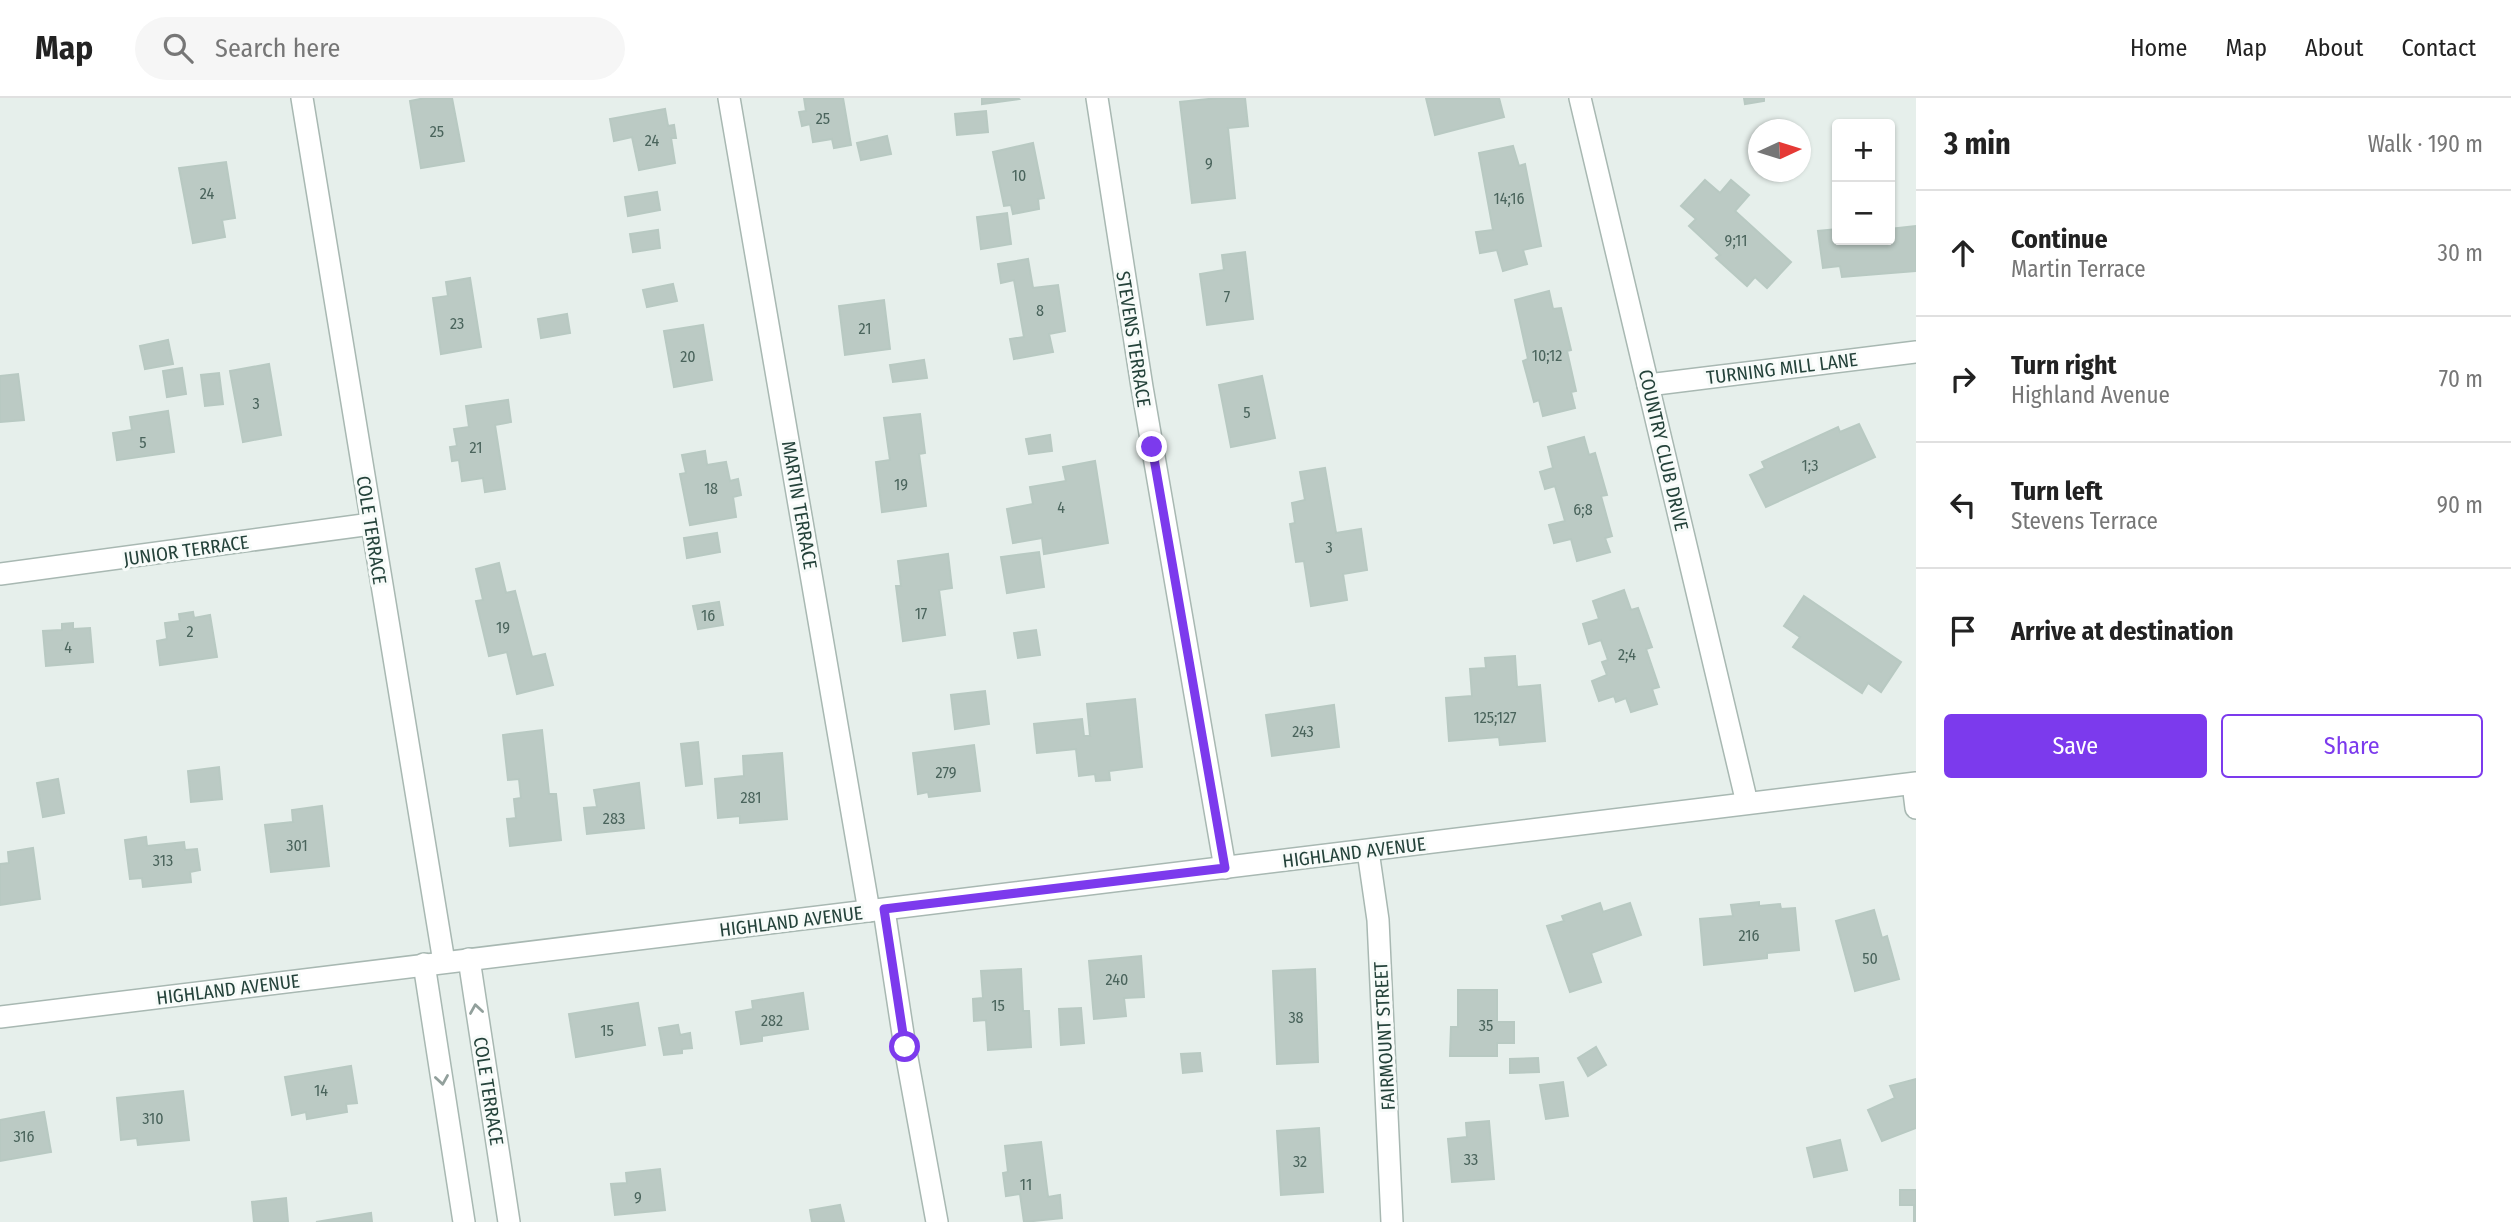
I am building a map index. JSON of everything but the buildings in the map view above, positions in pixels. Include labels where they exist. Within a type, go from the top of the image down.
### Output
[{"type":"street","name":"COLE TERRACE","points":[[302,98],[371,524],[434,963],[464,1222]]},
{"type":"street","name":"MARTIN TERRACE","points":[[729,98],[876,910],[905,1047],[937,1222]]},
{"type":"street","name":"STEVENS TERRACE","points":[[1097,98],[1144,399],[1225,868]]},
{"type":"street","name":"COUNTRY CLUB DRIVE","points":[[1580,98],[1747,803]]},
{"type":"street","name":"TURNING MILL LANE","points":[[1648,385],[1916,352]]},
{"type":"street","name":"JUNIOR TERRACE","points":[[0,574],[371,524]]},
{"type":"street","name":"HIGHLAND AVENUE","points":[[0,1017],[1914,783]]},
{"type":"street","points":[[1914,783],[1916,808]]},
{"type":"street","name":"FAIRMOUNT STREET","points":[[1368,851],[1378,920],[1392,1222]]},
{"type":"street","name":"COLE TERRACE","points":[[469,959],[509,1222]]},
{"type":"route","points":[[905,1047],[884,909],[1225,868],[1152,447]]}]
